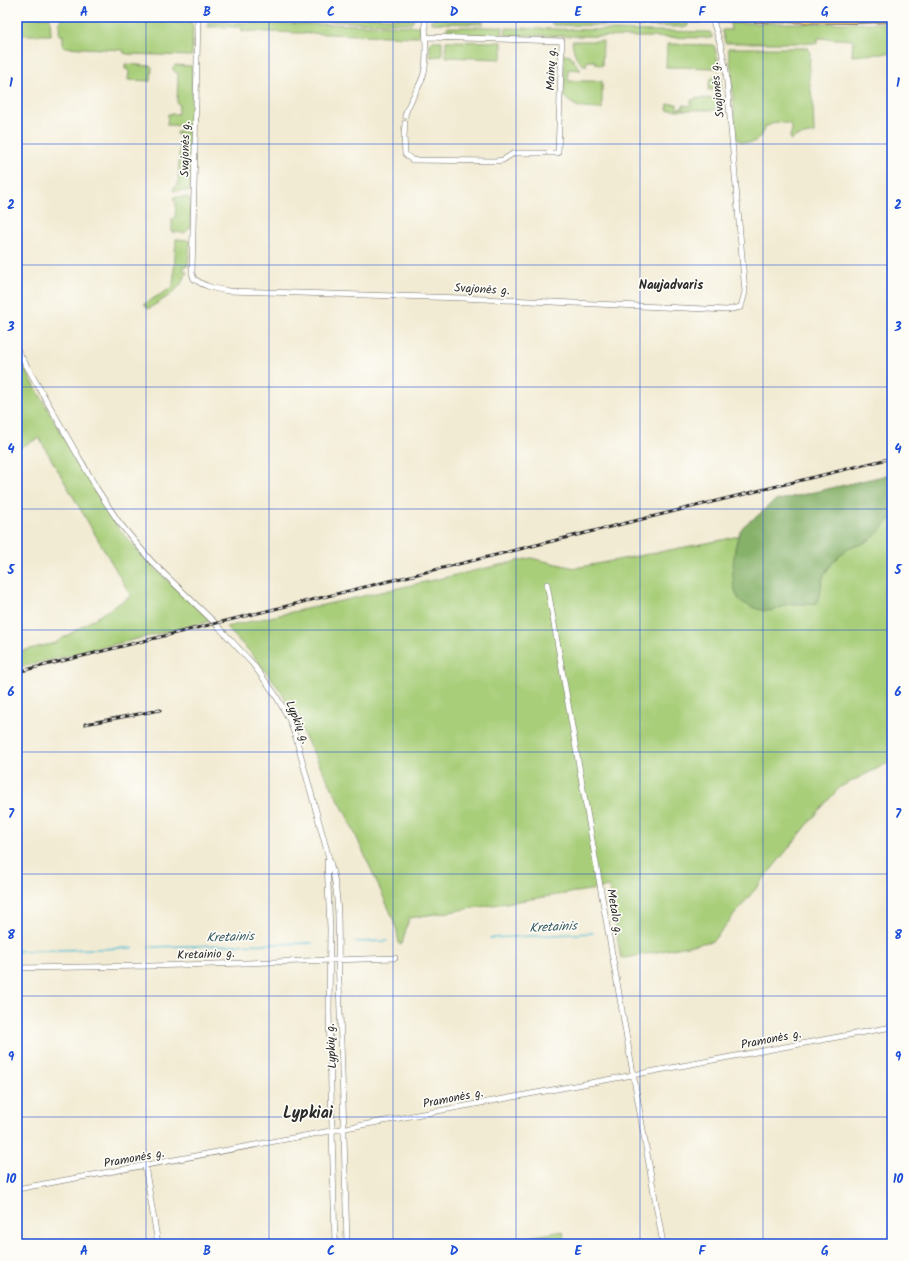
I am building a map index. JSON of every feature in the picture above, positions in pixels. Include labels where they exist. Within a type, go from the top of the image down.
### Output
[{"type":"main road","points":[[657,17],[892,18]]},
{"type":"street","name":"Svajonės g.","points":[[198,17],[192,273],[194,279],[198,282],[210,288],[229,290],[727,310],[741,307],[745,292],[726,71],[721,46],[712,18]]},
{"type":"street","points":[[405,116],[424,73],[426,37],[425,17]]},
{"type":"street","name":"Mainų g.","points":[[405,123],[405,154],[412,160],[496,161],[503,160],[514,153],[558,153],[562,41],[426,37]]},
{"type":"street","name":"Lypkių g.","points":[[17,349],[97,489],[118,521],[151,561],[215,623],[261,673],[284,710],[299,749],[333,873],[337,894],[339,929],[338,961],[345,1129],[347,1244]]},
{"type":"street","name":"Metalo g.","points":[[547,584],[663,1244]]},
{"type":"street","name":"Lypkių g.","points":[[325,848],[328,874],[335,1244]]},
{"type":"street","name":"Kretainio g.","points":[[17,968],[338,961],[395,958]]},
{"type":"street","name":"Pramonės g.","points":[[17,1189],[892,1027]]},
{"type":"street","points":[[145,1166],[158,1244]]},
{"type":"green space","points":[[17,17],[50,17],[51,35],[17,35]]},
{"type":"green space","points":[[127,17],[175,17],[172,22],[191,22],[193,26],[192,56],[128,54],[124,53],[123,50],[63,47],[63,35],[59,35],[60,19],[128,20]]},
{"type":"green space","points":[[218,17],[367,17],[414,19],[412,23],[391,23],[220,19]]},
{"type":"green space","points":[[436,17],[483,19],[483,24],[431,23],[431,20]]},
{"type":"green space","points":[[548,20],[689,23],[687,27],[553,25]]},
{"type":"green space","points":[[208,22],[421,26],[419,35],[415,37],[242,31],[242,27],[208,27]]},
{"type":"green space","points":[[730,23],[892,23],[892,53],[852,56],[853,40],[818,38],[818,43],[725,43],[722,30],[731,30]]},
{"type":"green space","points":[[447,27],[503,27],[502,36],[447,34]]},
{"type":"green space","points":[[506,28],[710,32],[713,38],[505,35]]},
{"type":"green space","points":[[433,41],[442,41],[442,56],[430,57],[430,44]]},
{"type":"green space","points":[[446,41],[502,42],[502,57],[500,59],[446,57]]},
{"type":"green space","points":[[572,41],[603,41],[602,66],[596,64],[595,61],[587,61],[586,66],[579,62],[573,49]]},
{"type":"green space","points":[[667,44],[714,45],[720,68],[666,67]]},
{"type":"green space","points":[[728,48],[808,48],[810,52],[809,78],[813,103],[814,133],[795,137],[791,141],[790,136],[792,130],[790,124],[776,122],[765,127],[756,141],[750,143],[738,140],[736,138],[731,68]]},
{"type":"green space","points":[[564,54],[570,55],[581,70],[568,69],[568,81],[602,81],[602,109],[581,108],[564,97]]},
{"type":"green space","points":[[125,64],[151,66],[151,81],[128,80],[129,70],[125,69]]},
{"type":"green space","points":[[175,65],[191,66],[192,68],[192,120],[187,126],[167,125],[168,114],[178,114],[178,74],[173,70]]},
{"type":"green space","points":[[717,73],[721,74],[721,90],[708,90],[710,80]]},
{"type":"green space","points":[[695,98],[717,99],[717,110],[667,110],[668,104],[677,104],[677,108],[683,108],[683,105],[691,106],[691,100],[694,100]]},
{"type":"green space","points":[[178,131],[190,132],[191,135],[191,188],[188,191],[173,190],[175,186],[178,186],[180,136],[176,134]]},
{"type":"green space","points":[[174,197],[187,197],[191,200],[191,227],[185,233],[172,232],[172,219],[175,218],[176,203]]},
{"type":"green space","points":[[176,239],[188,240],[190,242],[188,266],[184,266],[184,271],[187,272],[176,290],[148,309],[144,304],[173,287]]},
{"type":"green space","points":[[17,355],[116,525],[142,556],[211,621],[17,668],[17,652],[55,643],[131,596],[39,438],[17,449]]},
{"type":"green space","points":[[892,474],[892,516],[874,537],[847,550],[831,565],[824,575],[820,595],[816,604],[791,603],[770,611],[766,611],[749,606],[737,597],[734,588],[733,566],[736,544],[739,535],[745,525],[770,504],[775,501]]},
{"type":"green space","points":[[892,516],[892,761],[840,787],[713,941],[621,959],[609,887],[409,918],[402,944],[399,944],[397,931],[392,916],[347,816],[280,690],[253,655],[226,627],[531,558],[575,568],[738,536],[733,572],[773,611],[788,604],[815,604],[819,598],[824,575],[834,561],[845,551],[865,542],[872,537]]},
{"type":"green space","points":[[563,1231],[565,1244],[492,1244]]},
{"type":"waterway","name":"Kretainis","points":[[490,938],[593,933]]},
{"type":"waterway","name":"Kretainis","points":[[355,942],[387,941]]},
{"type":"waterway","name":"Kretainis","points":[[148,947],[312,943]]},
{"type":"waterway","name":"Kretainis","points":[[17,951],[133,948]]},
{"type":"railway","points":[[17,672],[892,458]]},
{"type":"railway","points":[[85,724],[160,710]]},
{"type":"district","name":"Naujadvaris","points":[[671,284]]},
{"type":"district","name":"Lypkiai","points":[[308,1112]]}]
